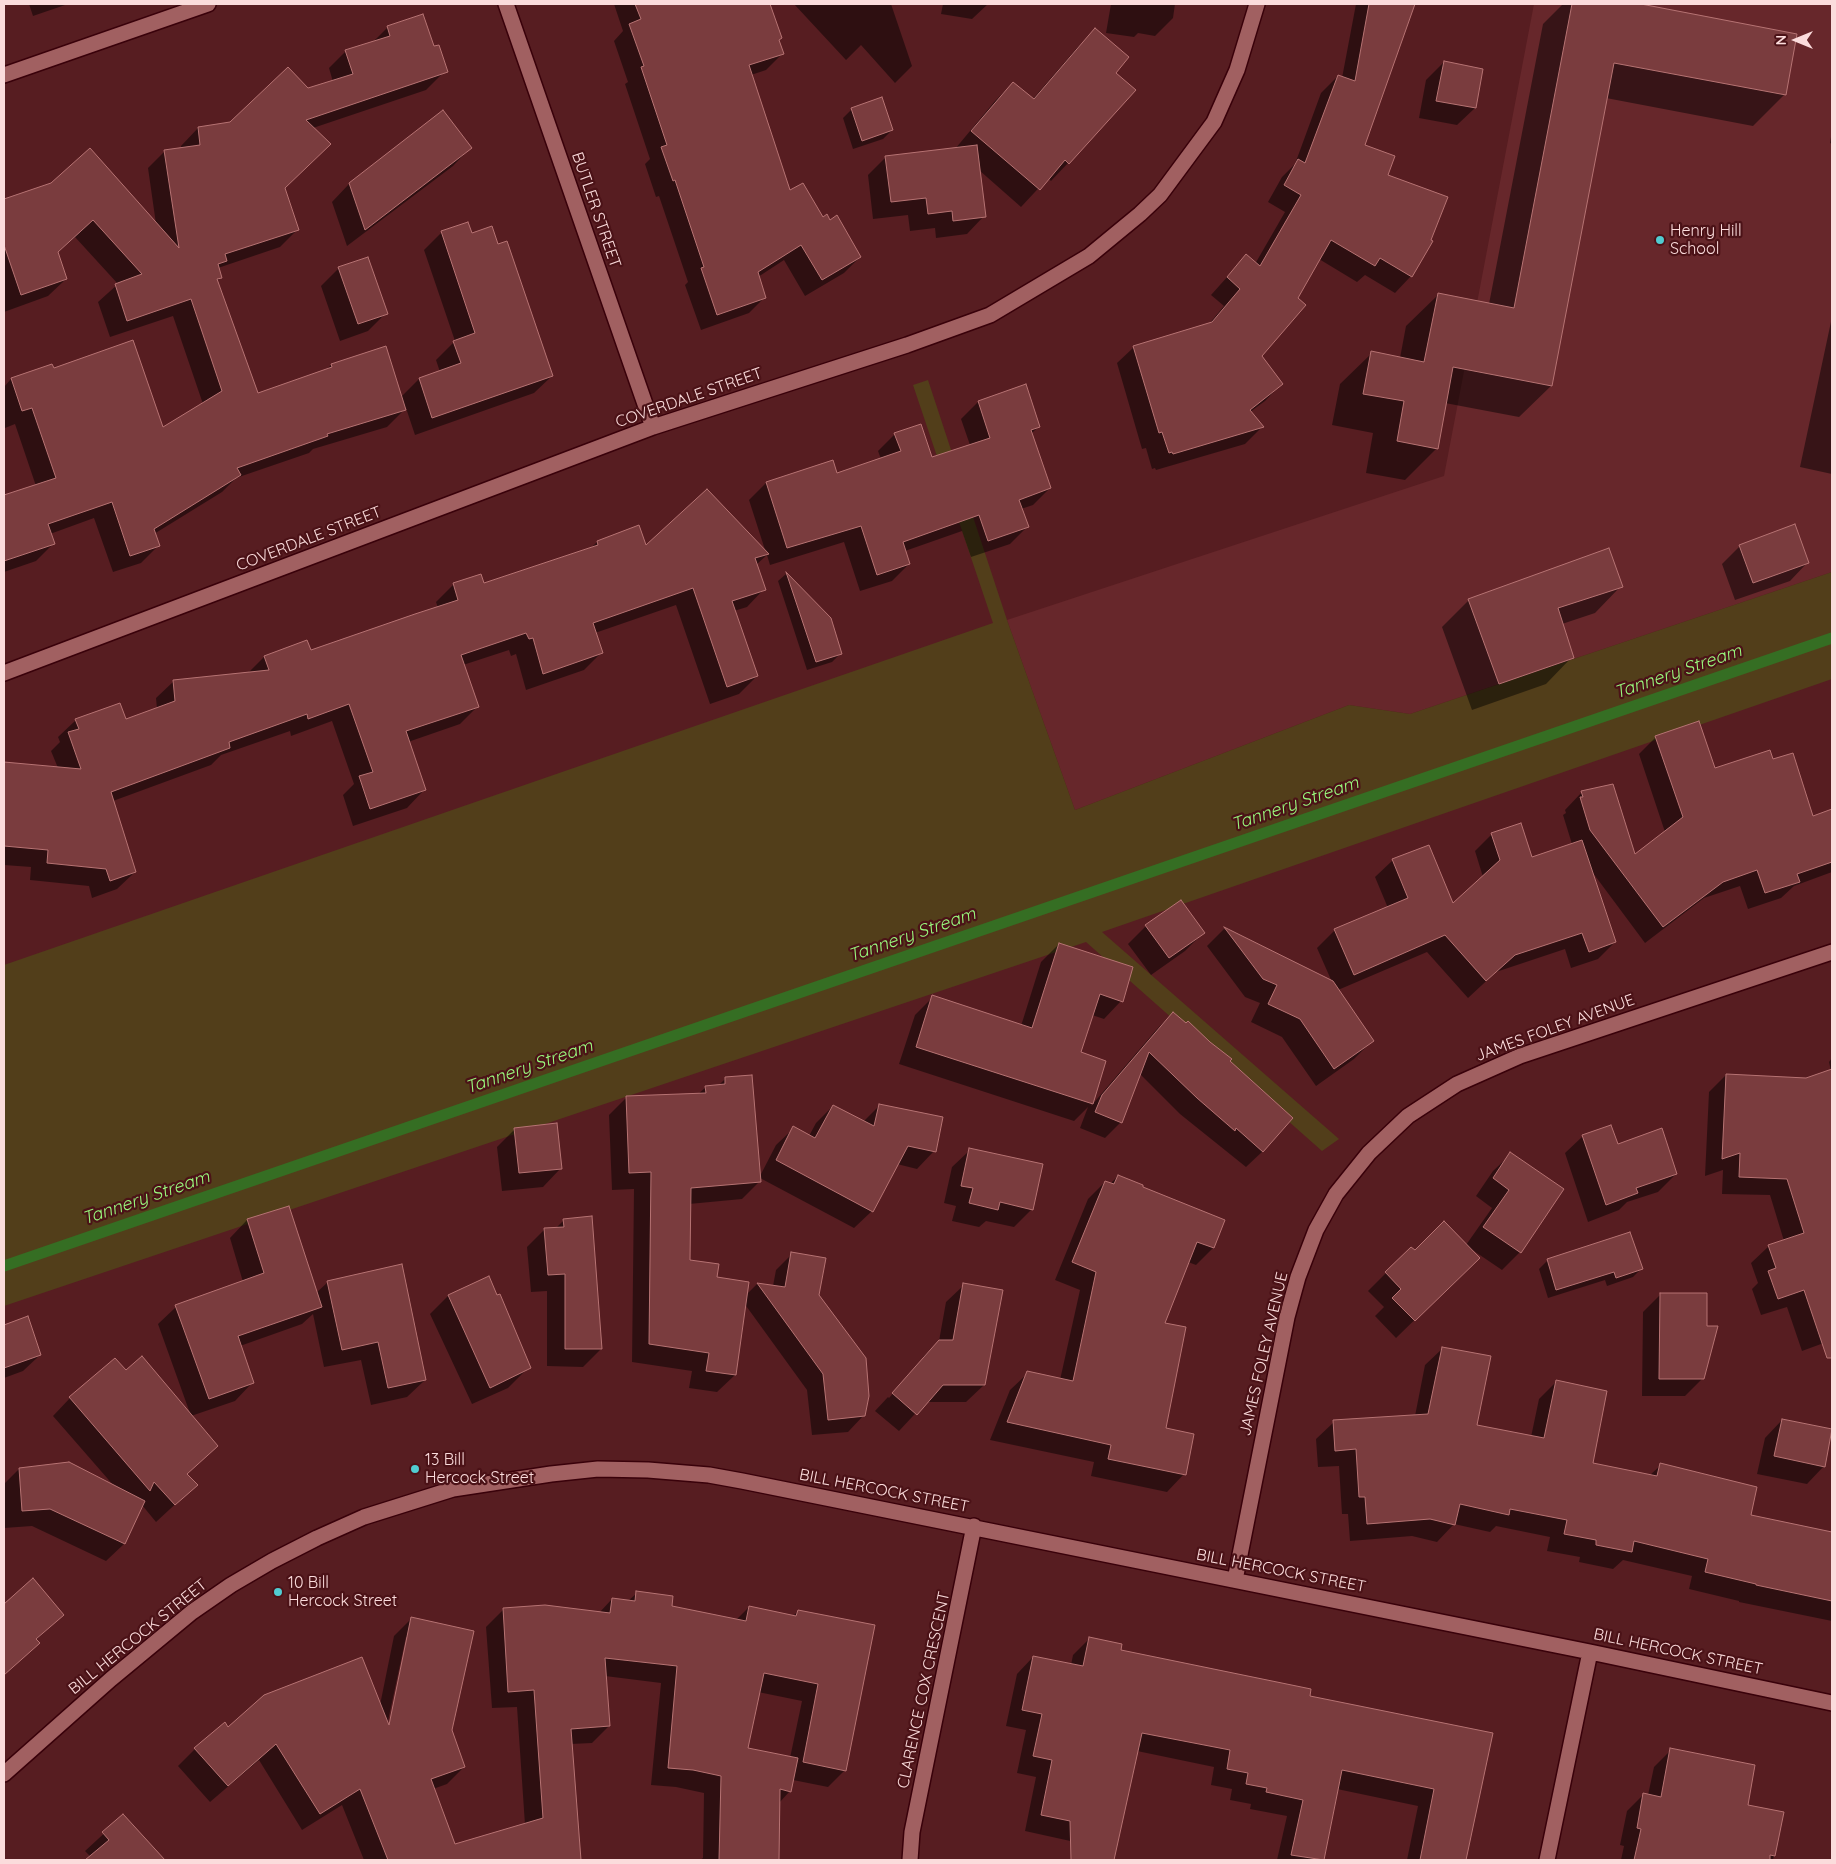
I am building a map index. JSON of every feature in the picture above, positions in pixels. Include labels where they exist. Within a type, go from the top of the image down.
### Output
[{"type":"street","points":[[4,75],[208,4]]},
{"type":"street","name":"BUTLER STREET","points":[[506,4],[653,427]]},
{"type":"street","name":"COVERDALE STREET","points":[[4,673],[653,427],[907,345],[990,315],[1089,256],[1140,214],[1160,194],[1214,122],[1237,70],[1257,4]]},
{"type":"street","name":"JAMES FOLEY AVENUE","points":[[1235,1580],[1287,1317],[1298,1278],[1316,1230],[1336,1194],[1370,1153],[1408,1116],[1456,1084],[1520,1056],[1832,952]]},
{"type":"street","name":"BILL HERCOCK STREET","points":[[4,1774],[111,1679],[185,1618],[231,1585],[272,1561],[364,1517],[452,1489],[598,1469],[648,1470],[709,1475],[742,1481],[974,1526],[1832,1703]]},
{"type":"street","name":"CLARENCE COX CRESCENT","points":[[910,1860],[912,1832],[974,1526]]},
{"type":"street","points":[[1547,1860],[1590,1652]]},
{"type":"shaded area","name":"Henry Hill School","points":[[1534,4],[1832,4],[1832,572],[1410,714],[1349,705],[1075,810],[1007,620],[1444,476]]},
{"type":"shaded area","points":[[928,380],[1007,620],[1075,810],[1349,705],[1410,714],[1832,572],[1832,679],[1102,932],[1339,1139],[1322,1151],[1086,942],[4,1306],[4,965],[993,623],[913,385]]},
{"type":"building","points":[[635,4],[770,4],[782,38],[779,40],[784,54],[749,65],[790,190],[803,183],[823,217],[827,214],[830,220],[837,215],[861,257],[822,280],[801,245],[758,272],[766,298],[717,315],[701,268],[704,267],[675,180],[673,181],[661,147],[667,145],[641,67],[644,66],[629,24],[641,19]]},
{"type":"building","points":[[1369,4],[1415,4],[1365,145],[1395,156],[1388,175],[1448,197],[1431,240],[1433,241],[1412,277],[1380,258],[1375,266],[1331,240],[1298,298],[1306,305],[1262,356],[1283,384],[1250,410],[1264,427],[1173,454],[1172,452],[1169,453],[1162,432],[1159,433],[1133,346],[1212,322],[1240,289],[1227,277],[1246,254],[1260,266],[1301,195],[1284,185],[1298,159],[1305,163],[1338,75],[1355,81]]},
{"type":"building","points":[[1572,4],[1641,4],[1797,34],[1786,95],[1614,63],[1552,386],[1453,367],[1438,449],[1397,441],[1404,401],[1363,394],[1371,351],[1424,362],[1438,293],[1514,308]]},
{"type":"building","points":[[423,14],[434,46],[439,45],[448,72],[306,120],[331,144],[285,188],[299,230],[225,254],[227,261],[218,264],[222,278],[217,279],[258,393],[332,367],[331,364],[386,346],[406,410],[327,434],[328,436],[237,468],[241,475],[154,529],[160,546],[130,556],[112,502],[48,524],[55,544],[4,561],[4,495],[56,478],[32,408],[22,411],[11,378],[52,364],[54,368],[133,340],[163,427],[222,391],[191,299],[127,321],[115,284],[142,274],[93,220],[58,252],[67,279],[21,295],[4,245],[4,199],[51,183],[90,148],[179,248],[164,150],[200,145],[198,127],[230,122],[288,67],[308,88],[353,74],[345,50],[390,36],[387,26]]},
{"type":"building","points":[[1095,28],[1129,57],[1116,73],[1136,90],[1069,164],[1065,160],[1040,190],[971,131],[1013,82],[1034,99]]},
{"type":"building","points":[[1444,61],[1483,69],[1476,108],[1436,101]]},
{"type":"building","points":[[882,97],[893,130],[862,141],[851,108]]},
{"type":"building","points":[[443,110],[472,148],[365,230],[349,183]]},
{"type":"building","points":[[977,145],[986,217],[953,221],[952,211],[928,214],[926,198],[891,202],[885,156]]},
{"type":"building","points":[[468,222],[472,233],[492,226],[498,244],[507,241],[553,376],[432,418],[419,378],[461,363],[453,341],[475,333],[441,231]]},
{"type":"building","points":[[368,257],[388,314],[358,324],[338,267]]},
{"type":"building","points":[[1026,384],[1040,427],[1031,430],[1051,488],[1019,500],[1029,527],[988,541],[979,515],[903,542],[910,564],[877,575],[861,526],[787,548],[766,482],[833,460],[837,473],[901,451],[894,433],[921,424],[932,457],[990,438],[978,401]]},
{"type":"building","points":[[707,489],[769,554],[755,558],[766,590],[732,601],[758,676],[727,687],[693,588],[593,623],[603,653],[543,674],[533,638],[529,639],[526,633],[461,655],[479,707],[406,731],[426,790],[370,809],[359,776],[373,772],[349,704],[308,719],[307,714],[229,742],[230,748],[111,792],[136,872],[110,881],[106,869],[47,863],[48,850],[4,846],[4,762],[81,769],[68,732],[79,729],[75,719],[120,703],[126,719],[175,701],[173,680],[269,670],[264,656],[307,640],[311,650],[458,600],[453,583],[481,574],[484,583],[598,545],[597,541],[639,525],[646,545]]},
{"type":"building","points":[[1795,524],[1809,563],[1753,583],[1739,545]]},
{"type":"building","points":[[1609,548],[1623,587],[1558,608],[1574,658],[1499,684],[1468,599]]},
{"type":"building","points":[[786,572],[831,618],[842,654],[816,662]]},
{"type":"building","points":[[1699,721],[1715,768],[1770,750],[1773,759],[1793,753],[1813,816],[1832,809],[1832,862],[1797,874],[1800,882],[1765,893],[1757,870],[1723,882],[1663,927],[1590,830],[1580,797],[1583,797],[1581,791],[1613,784],[1635,854],[1683,817],[1655,736]]},
{"type":"building","points":[[1521,823],[1532,857],[1582,840],[1616,942],[1589,952],[1582,933],[1515,955],[1486,981],[1445,935],[1354,975],[1334,929],[1408,898],[1392,859],[1429,845],[1453,903],[1500,860],[1491,833]]},
{"type":"building","points":[[1181,900],[1205,933],[1169,958],[1145,925]]},
{"type":"building","points":[[1224,927],[1333,981],[1374,1041],[1334,1069],[1300,1019],[1268,1004],[1277,985],[1263,979]]},
{"type":"building","points":[[1059,943],[1133,967],[1123,1002],[1100,994],[1081,1052],[1106,1061],[1093,1104],[916,1047],[932,995],[1032,1028]]},
{"type":"building","points":[[1173,1012],[1186,1023],[1188,1021],[1210,1042],[1232,1059],[1230,1061],[1293,1118],[1263,1152],[1197,1098],[1149,1052],[1122,1123],[1095,1112],[1102,1095]]},
{"type":"building","points":[[1832,1069],[1832,1358],[1827,1358],[1804,1290],[1778,1299],[1768,1271],[1776,1268],[1768,1245],[1804,1233],[1787,1179],[1739,1177],[1740,1153],[1722,1159],[1726,1074],[1806,1078]]},
{"type":"building","points":[[752,1075],[761,1182],[691,1188],[690,1260],[719,1264],[717,1277],[749,1282],[736,1375],[706,1371],[709,1353],[649,1344],[651,1172],[629,1173],[626,1096],[706,1093],[705,1086],[725,1084],[725,1077]]},
{"type":"building","points":[[879,1104],[943,1117],[936,1152],[908,1146],[873,1212],[776,1160],[793,1126],[815,1138],[833,1105],[874,1126]]},
{"type":"building","points":[[557,1123],[562,1169],[519,1173],[514,1128]]},
{"type":"building","points":[[1611,1125],[1618,1144],[1662,1128],[1677,1174],[1636,1188],[1638,1193],[1606,1205],[1582,1135]]},
{"type":"building","points":[[969,1148],[1043,1164],[1033,1210],[1000,1202],[998,1210],[969,1203],[973,1188],[961,1186]]},
{"type":"building","points":[[1510,1152],[1564,1189],[1521,1253],[1483,1227],[1509,1190],[1493,1178]]},
{"type":"building","points":[[1118,1175],[1225,1220],[1214,1248],[1197,1242],[1165,1323],[1186,1327],[1166,1428],[1194,1434],[1186,1475],[1108,1459],[1111,1445],[1007,1422],[1027,1371],[1073,1381],[1096,1272],[1072,1262],[1105,1181],[1114,1184]]},
{"type":"building","points":[[289,1206],[322,1307],[238,1336],[254,1383],[209,1399],[175,1305],[264,1273],[247,1219]]},
{"type":"building","points":[[592,1216],[602,1349],[565,1349],[565,1274],[548,1275],[544,1228],[564,1227],[563,1219]]},
{"type":"building","points":[[1444,1221],[1480,1258],[1415,1321],[1392,1298],[1401,1289],[1385,1272],[1411,1247],[1415,1250]]},
{"type":"building","points":[[1630,1232],[1643,1269],[1616,1278],[1614,1272],[1556,1290],[1547,1259]]},
{"type":"building","points":[[791,1252],[826,1258],[819,1295],[866,1358],[869,1396],[865,1416],[828,1420],[823,1374],[757,1283],[785,1287]]},
{"type":"building","points":[[402,1264],[426,1380],[388,1388],[378,1342],[342,1350],[327,1281]]},
{"type":"building","points":[[489,1276],[497,1295],[500,1294],[531,1368],[490,1388],[448,1295]]},
{"type":"building","points":[[963,1283],[1003,1290],[985,1385],[943,1385],[917,1415],[892,1393],[939,1340],[953,1340]]},
{"type":"building","points":[[1660,1293],[1707,1293],[1707,1326],[1718,1326],[1704,1379],[1659,1379]]},
{"type":"building","points":[[28,1316],[41,1355],[4,1368],[4,1325]]},
{"type":"building","points":[[1442,1347],[1491,1356],[1477,1425],[1544,1438],[1556,1380],[1607,1391],[1593,1463],[1657,1476],[1660,1463],[1757,1487],[1751,1515],[1832,1532],[1832,1601],[1705,1572],[1708,1559],[1634,1541],[1632,1552],[1596,1545],[1596,1540],[1564,1534],[1567,1520],[1510,1509],[1509,1515],[1460,1504],[1455,1525],[1430,1519],[1367,1524],[1365,1497],[1359,1497],[1356,1449],[1335,1451],[1333,1420],[1428,1414]]},
{"type":"building","points":[[142,1356],[218,1446],[187,1474],[198,1485],[175,1505],[154,1482],[150,1491],[69,1397],[115,1358],[126,1370]]},
{"type":"building","points":[[1782,1419],[1832,1429],[1825,1467],[1774,1456]]},
{"type":"building","points":[[69,1462],[145,1501],[125,1544],[50,1509],[22,1511],[19,1468]]},
{"type":"building","points":[[33,1578],[64,1615],[36,1639],[40,1643],[4,1675],[4,1604]]},
{"type":"building","points":[[636,1591],[673,1596],[672,1606],[746,1621],[749,1606],[796,1616],[798,1610],[875,1625],[846,1771],[803,1762],[818,1684],[764,1673],[748,1748],[798,1758],[791,1792],[780,1789],[779,1860],[719,1860],[721,1776],[693,1770],[668,1768],[677,1666],[605,1658],[610,1726],[571,1729],[581,1860],[388,1860],[360,1789],[320,1814],[276,1744],[228,1786],[194,1748],[225,1722],[228,1727],[264,1695],[362,1657],[389,1725],[411,1617],[474,1631],[452,1730],[465,1767],[431,1779],[455,1844],[543,1818],[534,1690],[508,1692],[503,1608],[545,1605],[610,1613],[612,1598],[635,1601]]},
{"type":"building","points":[[1089,1637],[1122,1644],[1121,1650],[1311,1689],[1310,1696],[1493,1733],[1466,1860],[1420,1860],[1434,1789],[1342,1770],[1324,1860],[1291,1855],[1303,1800],[1266,1792],[1267,1788],[1246,1784],[1248,1773],[1227,1769],[1230,1750],[1142,1733],[1114,1860],[1071,1860],[1070,1821],[1041,1815],[1052,1760],[1033,1756],[1042,1714],[1022,1710],[1033,1656],[1083,1666]]},
{"type":"building","points":[[1670,1748],[1755,1765],[1748,1805],[1784,1812],[1775,1856],[1770,1855],[1770,1860],[1634,1860],[1641,1829],[1637,1828],[1643,1793],[1661,1797]]},
{"type":"building","points":[[123,1814],[165,1860],[85,1860],[109,1840],[102,1832]]},
{"type":"waterway","name":"Tannery Stream","points":[[4,1266],[1832,638]]},
{"type":"place","name":"Henry Hill School","points":[[1660,240]]},
{"type":"place","name":"13 Bill Hercock Street","points":[[415,1469]]},
{"type":"place","name":"10 Bill Hercock Street","points":[[278,1592]]}]
